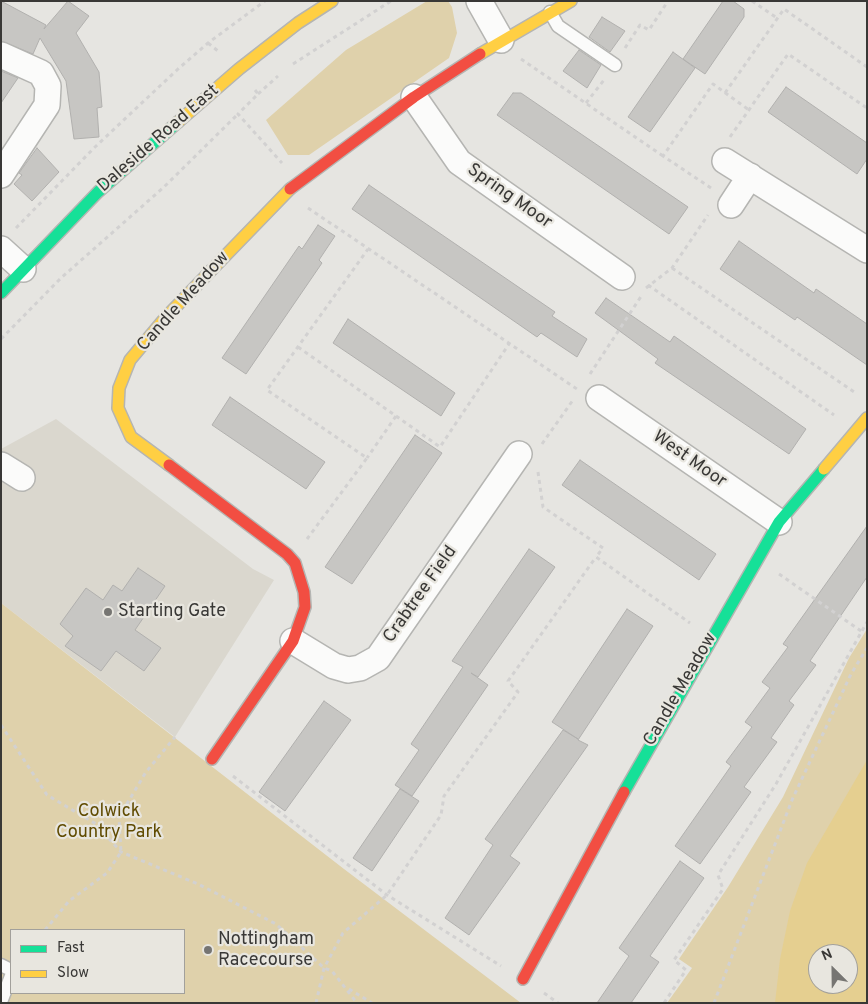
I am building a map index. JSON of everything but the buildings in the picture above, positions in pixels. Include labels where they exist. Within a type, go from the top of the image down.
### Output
[{"type":"street","name":"Daleside Road East","points":[[1,293],[98,192],[239,69],[298,23],[332,1]]},
{"type":"street","points":[[478,1],[501,40]]},
{"type":"street","name":"Candle Meadow","points":[[212,759],[293,641],[305,607],[304,592],[295,563],[287,554],[131,438],[118,408],[119,388],[130,360],[166,317],[294,185],[414,97],[501,40],[571,1]]},
{"type":"street","points":[[1,55],[41,74],[48,86],[47,105],[1,175]]},
{"type":"street","name":"Spring Moor","points":[[414,97],[459,162],[622,277]]},
{"type":"street","points":[[719,158],[867,250]]},
{"type":"street","points":[[726,200],[750,176]]},
{"type":"street","points":[[7,240],[23,269]]},
{"type":"street","name":"West Moor","points":[[599,398],[779,522]]},
{"type":"street","name":"Candle Meadow","points":[[523,979],[641,761],[758,556],[779,522],[867,418]]},
{"type":"street","name":"Crabtree Field","points":[[293,641],[334,666],[348,670],[360,668],[378,658],[529,450]]},
{"type":"street","points":[[1,464],[22,478]]},
{"type":"lane","points":[[550,12],[558,26],[615,65]]},
{"type":"lane","points":[[1,1002],[10,979]]},
{"type":"path","points":[[7,240],[95,147],[171,76],[208,43],[264,1]]},
{"type":"path","points":[[288,67],[391,1]]},
{"type":"path","points":[[752,1],[777,18]]},
{"type":"path","points":[[725,93],[784,9],[867,67]]},
{"type":"path","points":[[260,138],[294,185],[302,204],[579,390],[648,285],[672,268],[726,200],[700,180],[511,52],[501,40]]},
{"type":"path","points":[[700,180],[719,158],[749,110],[788,54],[867,108]]},
{"type":"path","points":[[258,94],[282,72]]},
{"type":"path","points":[[663,156],[713,84],[749,110]]},
{"type":"path","points":[[1,338],[61,278],[164,187],[238,114]]},
{"type":"path","points":[[368,249],[267,390],[368,458]]},
{"type":"path","points":[[672,268],[859,396]]},
{"type":"path","points":[[648,285],[857,431]]},
{"type":"path","points":[[298,348],[440,447],[509,344]]},
{"type":"path","points":[[529,450],[573,398]]},
{"type":"path","points":[[287,554],[305,542],[368,458],[396,416]]},
{"type":"path","points":[[316,1003],[324,968],[343,933],[387,895],[441,815],[444,796],[518,692],[508,682],[603,548],[543,507],[537,471]]},
{"type":"path","points":[[758,556],[773,570],[861,631]]},
{"type":"path","points":[[596,557],[711,637]]},
{"type":"path","points":[[664,1003],[686,970],[674,960],[724,889],[718,875],[776,784],[867,622]]},
{"type":"path","points":[[714,1003],[792,800],[851,674],[867,648]]},
{"type":"path","points":[[1,726],[48,795],[96,824],[121,852],[198,884],[276,924],[324,968],[332,971],[357,1003]]},
{"type":"path","points":[[46,929],[69,901],[107,873],[121,852],[119,817],[146,772],[175,737]]},
{"type":"path","points":[[212,759],[387,895],[523,979],[558,1003]]},
{"type":"path","points":[[347,988],[372,1003]]},
{"type":"shaded area","points":[[56,419],[253,569],[274,580],[175,737],[1,603],[1,449]]},
{"type":"shaded area","points":[[867,760],[867,1003],[775,1003],[780,959],[790,911],[807,863]]},
{"type":"green space","points":[[427,1],[448,1],[452,7],[457,33],[449,58],[309,155],[288,155],[266,120],[346,50]]},
{"type":"green space","name":"Colwick Country Park","points":[[1,603],[344,869],[521,1003],[1,1003]]},
{"type":"green space","points":[[867,629],[867,1003],[667,1003],[692,968],[679,959],[728,887],[783,797],[849,658]]},
{"type":"traffic: fast","points":[[1,293],[98,192],[178,122]]},
{"type":"traffic: fast","points":[[624,792],[779,522],[824,469]]},
{"type":"traffic: slow","points":[[178,122],[239,69],[298,23],[332,1]]},
{"type":"traffic: slow","points":[[480,54],[571,1]]},
{"type":"traffic: slow","points":[[169,465],[131,437],[118,408],[119,388],[130,360],[166,317],[290,189]]},
{"type":"traffic: slow","points":[[824,469],[867,418]]},
{"type":"traffic: jam","points":[[290,189],[414,97],[480,54]]},
{"type":"traffic: jam","points":[[169,465],[287,554],[295,563],[304,592],[305,607],[293,641],[212,759]]},
{"type":"traffic: jam","points":[[523,979],[624,792]]},
{"type":"place","name":"Starting Gate","points":[[108,612]]},
{"type":"place","name":"Nottingham Racecourse","points":[[208,950]]}]
